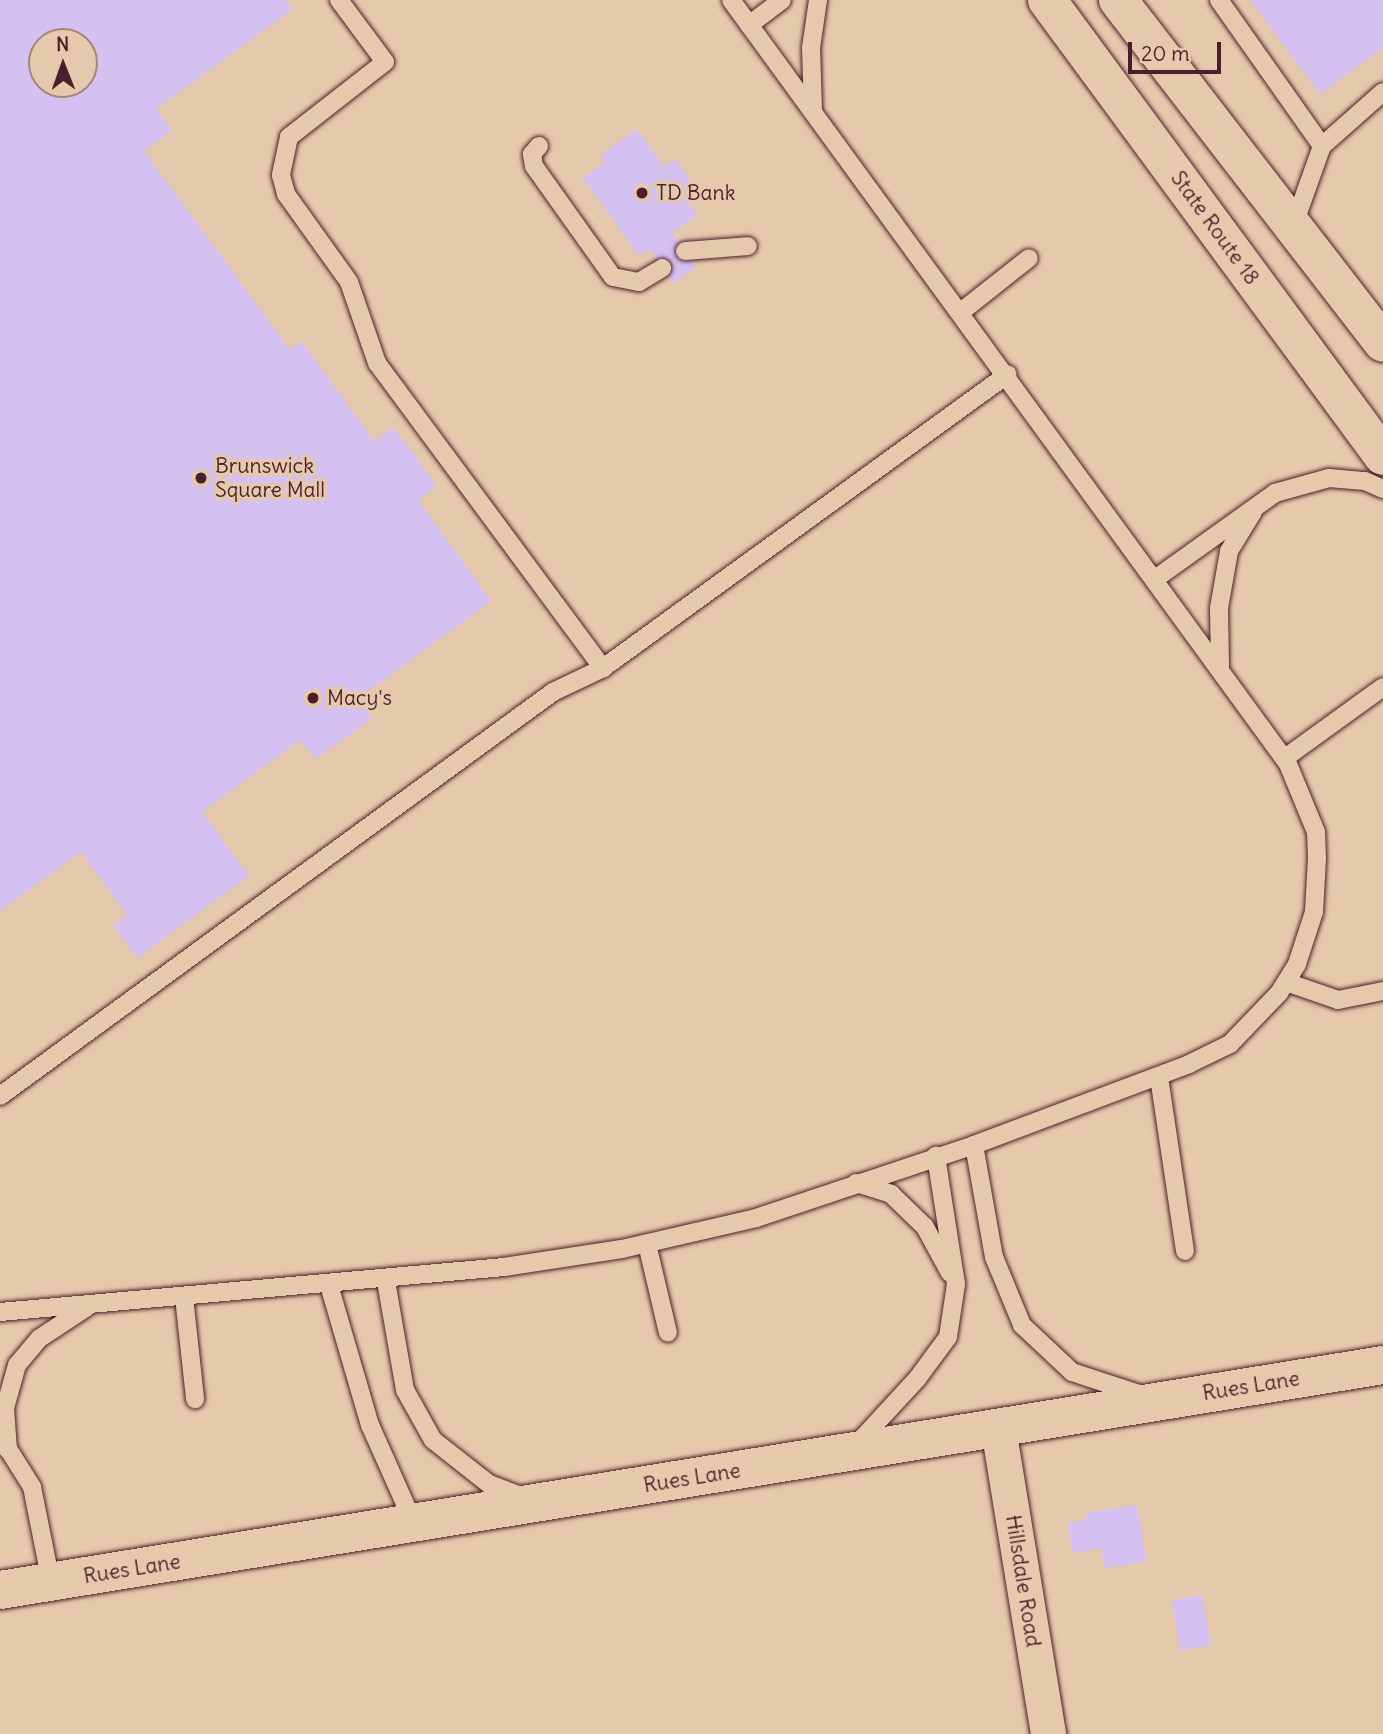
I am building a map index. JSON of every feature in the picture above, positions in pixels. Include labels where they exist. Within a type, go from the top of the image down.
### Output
[{"type":"main road","name":"State Route 18","points":[[1047,0],[1383,456]]},
{"type":"main road","points":[[1118,0],[1383,344]]},
{"type":"main road","name":"Rues Lane","points":[[0,1590],[1383,1365]]},
{"type":"street","name":"Hillsdale Road","points":[[998,1428],[1048,1734]]},
{"type":"lane","points":[[339,0],[385,62],[289,137],[281,175],[286,194],[349,282],[377,363],[603,668]]},
{"type":"lane","points":[[0,1312],[386,1281],[647,1244],[756,1218],[974,1144],[1158,1077],[1230,1044],[1286,982],[1297,964],[1314,912],[1316,832],[1307,802],[1285,758],[962,311],[731,0]]},
{"type":"lane","points":[[749,25],[782,0]]},
{"type":"lane","points":[[813,110],[811,48],[818,0]]},
{"type":"lane","points":[[1219,0],[1322,146]]},
{"type":"lane","points":[[1293,227],[1322,146],[1383,92]]},
{"type":"lane","points":[[539,146],[532,154],[534,166],[613,277],[639,282],[662,268]]},
{"type":"lane","points":[[685,251],[748,246]]},
{"type":"lane","points":[[962,311],[1029,258]]},
{"type":"lane","points":[[0,1096],[553,692],[603,668],[1008,374]]},
{"type":"lane","points":[[1155,579],[1275,493],[1329,478],[1365,481],[1383,489]]},
{"type":"lane","points":[[1220,666],[1219,608],[1229,551],[1258,505]]},
{"type":"lane","points":[[1285,758],[1383,687]]},
{"type":"lane","points":[[1286,982],[1338,1000],[1383,991]]},
{"type":"lane","points":[[1158,1077],[1185,1251]]},
{"type":"lane","points":[[974,1144],[993,1257],[1022,1325],[1072,1372],[1162,1401]]},
{"type":"lane","points":[[850,1452],[918,1379],[948,1337],[956,1284],[936,1156]]},
{"type":"lane","points":[[856,1183],[891,1194],[925,1227],[956,1284]]},
{"type":"lane","points":[[647,1244],[668,1333]]},
{"type":"lane","points":[[386,1281],[405,1390],[433,1440],[489,1484],[538,1503]]},
{"type":"lane","points":[[329,1286],[370,1425],[414,1524]]},
{"type":"lane","points":[[184,1297],[195,1399]]},
{"type":"lane","points":[[51,1582],[32,1488],[4,1443],[5,1408],[17,1365],[40,1338],[90,1305]]},
{"type":"building","name":"Brunswick Square Mall","points":[[0,0],[286,0],[293,9],[156,109],[172,130],[144,151],[290,350],[301,341],[374,441],[393,427],[437,486],[418,500],[491,601],[358,699],[372,719],[315,759],[300,740],[202,812],[249,876],[137,958],[113,925],[127,915],[81,852],[0,911]]},
{"type":"building","points":[[1250,0],[1383,0],[1383,48],[1320,94]]},
{"type":"building","name":"TD Bank","points":[[634,131],[639,132],[664,167],[675,159],[696,189],[684,197],[697,215],[672,233],[696,267],[673,283],[649,249],[639,256],[583,178],[605,162],[601,155]]},
{"type":"building","points":[[1137,1505],[1146,1562],[1104,1568],[1101,1548],[1072,1553],[1068,1523],[1086,1520],[1085,1513]]},
{"type":"building","points":[[1202,1595],[1211,1645],[1180,1651],[1171,1600]]},
{"type":"place","name":"TD Bank","points":[[642,193]]},
{"type":"place","name":"Brunswick Square Mall","points":[[201,478]]},
{"type":"place","name":"Macy's","points":[[313,698]]}]
